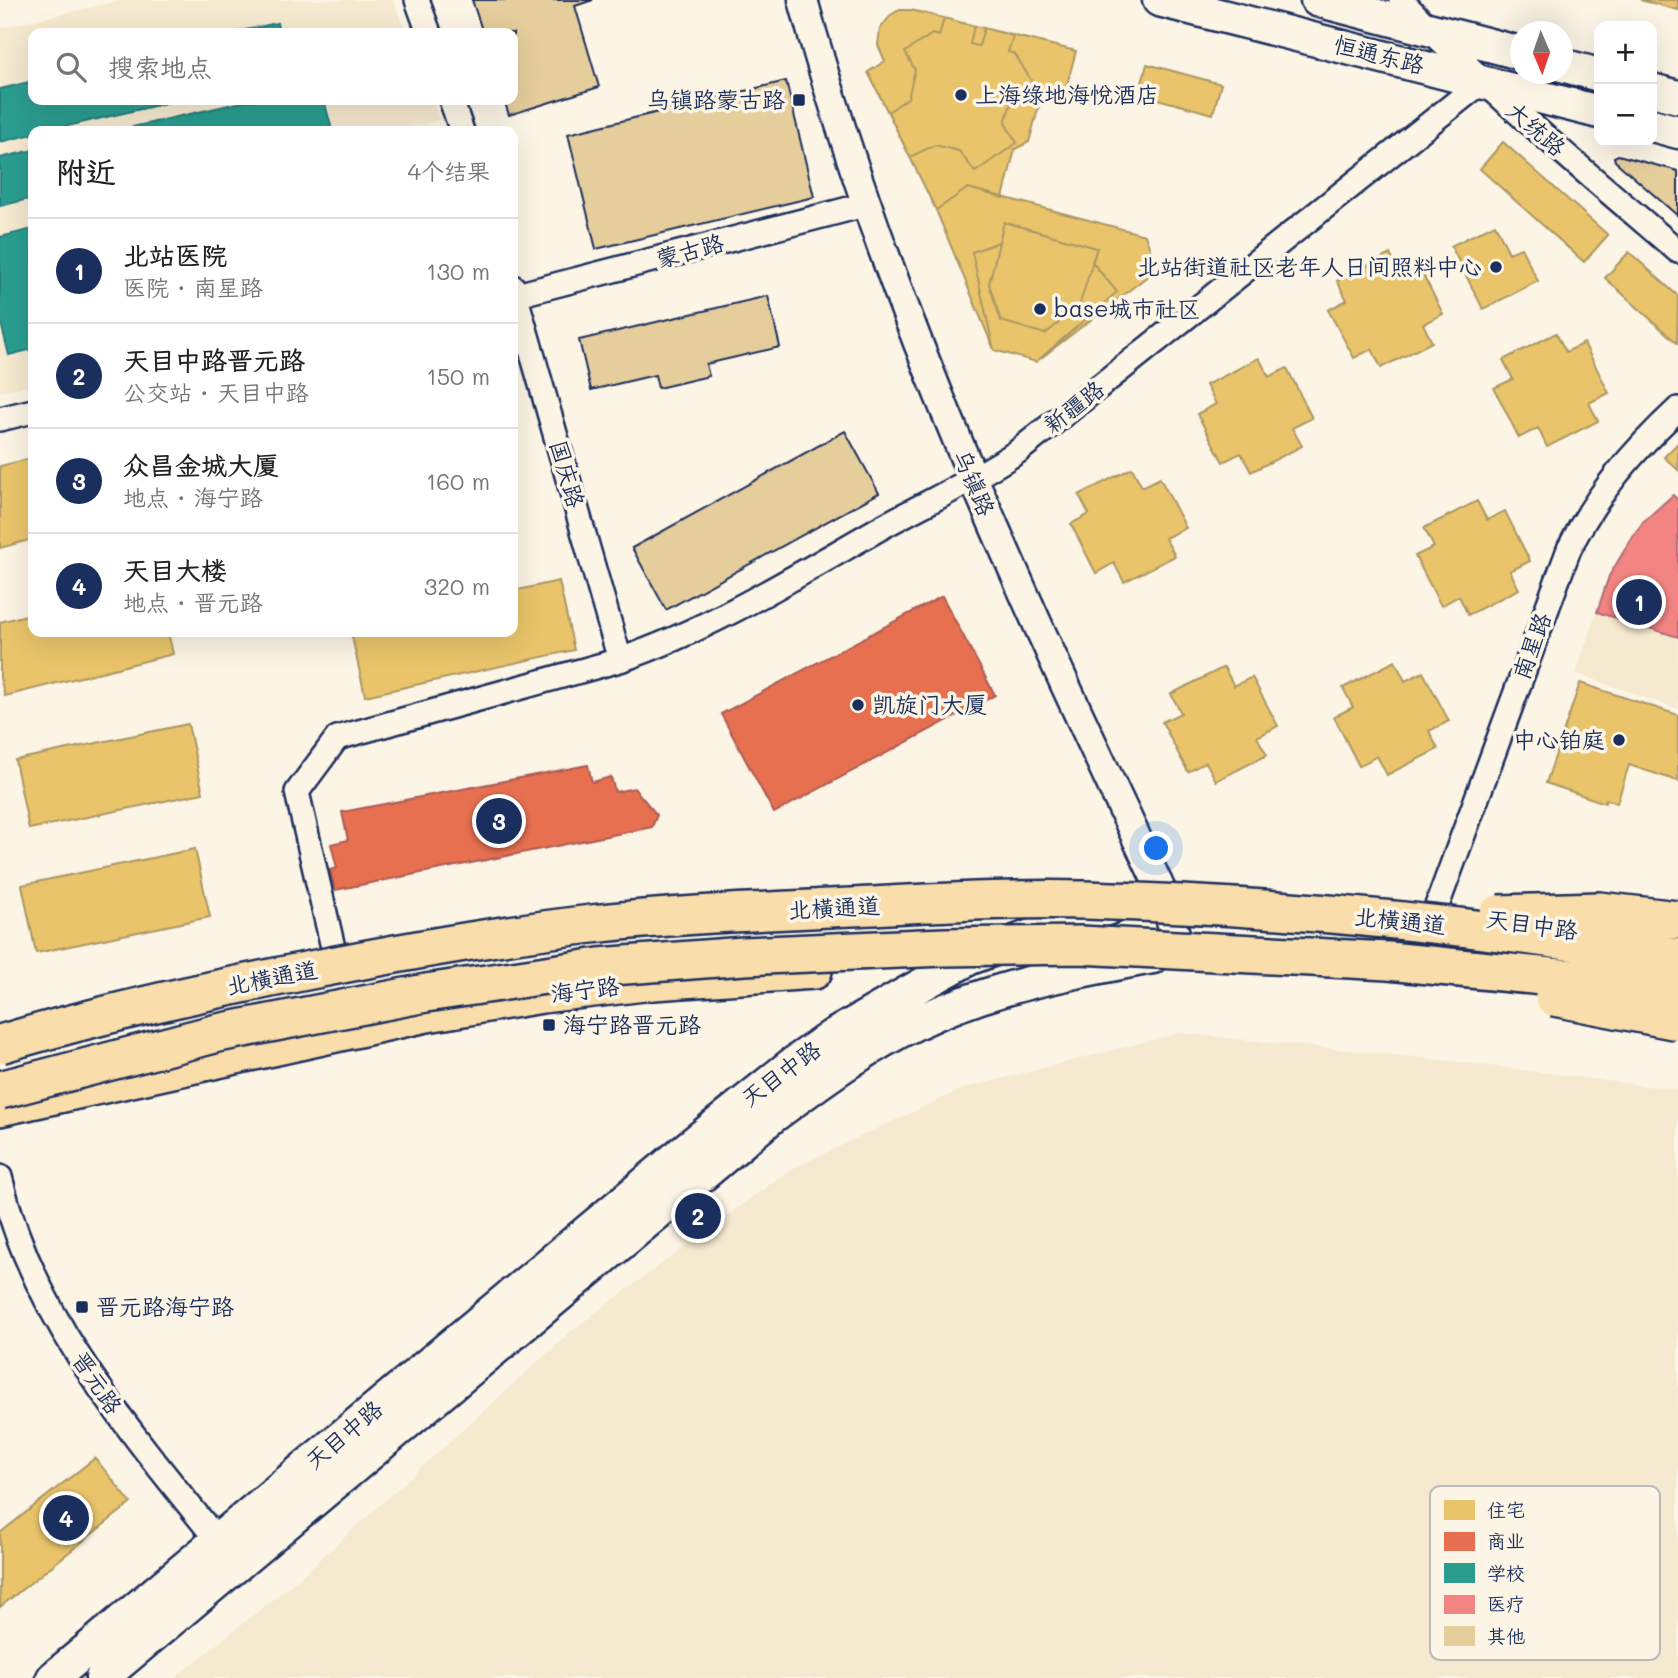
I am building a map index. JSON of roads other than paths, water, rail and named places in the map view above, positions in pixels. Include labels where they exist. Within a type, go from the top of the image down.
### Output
[{"type":"highway","name":"北横通道","points":[[0,1044],[208,990],[418,949],[594,923],[755,911],[1081,900],[1225,906],[1388,918],[1678,958]]},
{"type":"highway","points":[[1388,918],[1599,911],[1678,920]]},
{"type":"highway","name":"北横通道","points":[[0,1090],[218,1033],[426,993],[598,967],[758,956],[944,947],[1080,945],[1388,961],[1613,983],[1678,994]]},
{"type":"highway","points":[[1388,961],[1678,1021]]},
{"type":"main road","name":"恒通东路","points":[[1159,0],[1594,111]]},
{"type":"main road","name":"恒通东路","points":[[1317,0],[1510,50]]},
{"type":"main road","points":[[1573,68],[1594,74]]},
{"type":"main road","points":[[1657,91],[1678,97]]},
{"type":"main road","points":[[1657,126],[1678,132]]},
{"type":"main road","points":[[0,1030],[334,952],[502,921],[645,908],[961,891],[1041,888],[1161,890]]},
{"type":"main road","name":"天目中路","points":[[102,1678],[228,1553],[665,1166],[772,1080],[832,1036],[970,958],[1161,890],[1260,892],[1435,911],[1678,947]]},
{"type":"main road","name":"天目中路","points":[[52,1678],[228,1553],[772,1117],[847,1064],[918,1022],[982,996],[1049,976],[1181,952],[1582,991],[1678,1007]]},
{"type":"main road","name":"海宁路","points":[[0,1108],[428,1014],[542,995],[653,982],[788,972],[1037,963],[1181,952]]},
{"type":"street","points":[[417,0],[427,28]]},
{"type":"street","name":"乌镇路","points":[[803,0],[829,90],[868,204],[950,426],[995,533],[1161,890],[1181,952]]},
{"type":"street","name":"大统路","points":[[1401,0],[1483,81],[1678,251]]},
{"type":"street","name":"新疆路","points":[[334,952],[297,792],[337,738],[620,660],[663,645],[706,626],[925,502],[973,479],[1017,452],[1483,81]]},
{"type":"street","points":[[454,105],[460,126]]},
{"type":"street","name":"蒙古路","points":[[518,292],[868,204]]},
{"type":"street","name":"国庆路","points":[[518,307],[620,660]]},
{"type":"street","name":"南星路","points":[[1435,911],[1569,549],[1587,513],[1610,481],[1647,438],[1678,409]]},
{"type":"street","points":[[0,419],[28,412]]},
{"type":"street","name":"晋元路","points":[[0,1177],[38,1283],[81,1362],[122,1420],[228,1553]]},
{"type":"place","name":"上海绿地海悦酒店","points":[[961,95]]},
{"type":"place","name":"乌镇路蒙古路","points":[[799,100]]},
{"type":"place","name":"北站街道社区老年人日间照料中心","points":[[1496,267]]},
{"type":"place","name":"base城市社区","points":[[1040,309]]},
{"type":"place","name":"北站医院","points":[[1639,602]]},
{"type":"place","name":"凯旋门大厦","points":[[858,705]]},
{"type":"place","name":"中心铂庭","points":[[1619,740]]},
{"type":"place","name":"众昌金城大厦","points":[[499,821]]},
{"type":"place","name":"海宁路晋元路","points":[[549,1025]]},
{"type":"place","name":"天目中路晋元路","points":[[698,1216]]},
{"type":"place","name":"晋元路海宁路","points":[[82,1307]]},
{"type":"place","name":"天目大楼","points":[[66,1518]]}]
